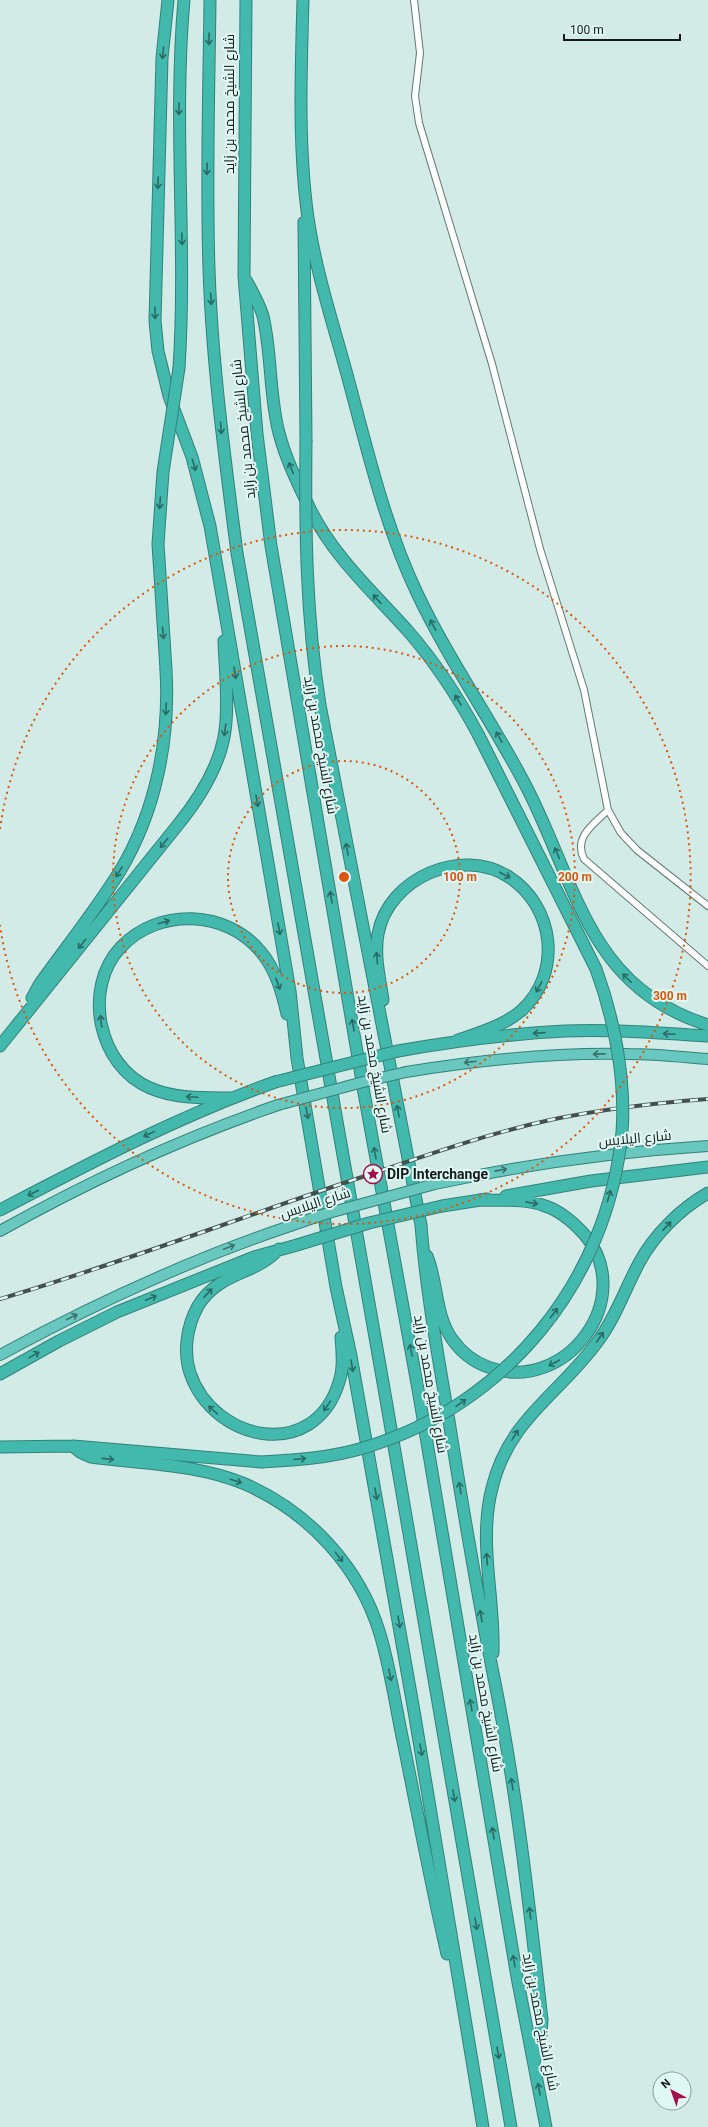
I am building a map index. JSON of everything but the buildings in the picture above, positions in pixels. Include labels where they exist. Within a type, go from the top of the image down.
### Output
[{"type":"highway","points":[[168,0],[162,58],[156,250],[155,321],[158,351],[169,396],[192,457],[202,492],[222,593],[290,991],[297,1058],[336,1287],[387,1555],[443,1879],[459,1986],[483,2127]]},
{"type":"highway","points":[[25,1015],[39,985],[120,870],[144,821],[153,796],[163,744],[167,692],[158,544],[163,472],[179,368],[182,268],[179,123],[184,0]]},
{"type":"highway","name":"شارع الشيخ محمد بن زايد","points":[[210,0],[207,192],[209,271],[222,436],[237,553],[385,1394],[511,2127]]},
{"type":"highway","name":"شارع الشيخ محمد بن زايد","points":[[246,0],[244,276],[257,434],[271,546],[362,1077],[418,1389],[517,1977],[546,2127]]},
{"type":"highway","points":[[303,0],[302,94],[304,185],[306,582],[312,654],[320,705],[383,1039],[421,1225],[427,1290],[468,1541],[492,1668],[524,1859],[542,2020],[540,2040],[534,2062]]},
{"type":"highway","points":[[304,185],[314,252],[379,494],[396,545],[417,594],[445,647],[514,763],[542,819],[578,905],[601,947],[622,973],[647,996],[671,1010],[708,1025]]},
{"type":"highway","points":[[0,1447],[73,1446],[262,1462],[315,1458],[362,1448],[412,1430],[456,1406],[478,1391],[521,1353],[559,1307],[585,1262],[604,1212],[616,1169],[622,1130],[617,1049],[605,994],[596,969],[478,734],[447,682],[429,658],[338,555],[312,512],[295,477],[279,432],[262,315],[244,276]]},
{"type":"highway","points":[[0,1046],[190,811],[212,773],[225,731],[226,708],[222,593]]},
{"type":"highway","points":[[383,1039],[384,1006],[376,949],[383,918],[401,892],[427,874],[442,869],[479,866],[494,870],[509,877],[522,887],[533,899],[541,913],[547,929],[549,961],[542,981],[534,997],[522,1010],[495,1026],[456,1041]]},
{"type":"highway","points":[[231,1098],[191,1098],[170,1095],[149,1088],[137,1080],[116,1060],[105,1041],[100,1024],[100,1002],[103,980],[111,962],[121,947],[134,936],[150,927],[167,921],[190,919],[220,924],[235,930],[249,940],[268,962],[279,984],[297,1058]]},
{"type":"highway","points":[[0,1210],[120,1148],[231,1098],[275,1082],[398,1051],[456,1041],[588,1031],[708,1036]]},
{"type":"highway","points":[[0,1231],[155,1152],[215,1127],[278,1105],[363,1082],[406,1072],[502,1058],[630,1054],[708,1059]]},
{"type":"highway","name":"شارع اليلايس","points":[[0,1355],[57,1324],[149,1280],[210,1254],[339,1210],[435,1184],[541,1163],[623,1153],[708,1146]]},
{"type":"highway","points":[[0,1374],[64,1338],[117,1312],[246,1260],[279,1249],[369,1223],[442,1206],[591,1181],[708,1167]]},
{"type":"highway","points":[[492,1668],[493,1632],[486,1527],[492,1487],[506,1449],[529,1416],[573,1371],[599,1340],[649,1248],[673,1220],[708,1193]]},
{"type":"highway","points":[[422,1246],[432,1270],[439,1311],[446,1329],[457,1345],[471,1358],[495,1369],[520,1372],[545,1368],[566,1356],[588,1334],[596,1318],[603,1278],[601,1264],[596,1252],[588,1240],[569,1220],[545,1205],[527,1201],[479,1200]]},
{"type":"highway","points":[[279,1249],[266,1262],[230,1277],[214,1288],[199,1305],[192,1319],[187,1337],[186,1355],[188,1368],[200,1396],[222,1418],[248,1431],[278,1434],[295,1430],[310,1423],[323,1412],[332,1398],[339,1382],[342,1366],[336,1287]]},
{"type":"highway","points":[[73,1446],[80,1452],[91,1457],[195,1470],[243,1484],[269,1496],[308,1522],[342,1560],[360,1588],[380,1633],[446,1949],[459,1986]]},
{"type":"street","points":[[414,0],[420,53],[415,96],[418,123],[492,364],[540,549],[584,690],[608,810],[621,833],[637,850],[708,906]]},
{"type":"street","points":[[608,810],[587,830],[582,837],[581,846],[584,859],[708,966]]},
{"type":"railway","points":[[0,1299],[136,1255],[432,1153],[502,1132],[550,1120],[589,1113],[708,1099]]},
{"type":"place","name":"DIP Interchange","points":[[373,1174]]}]
